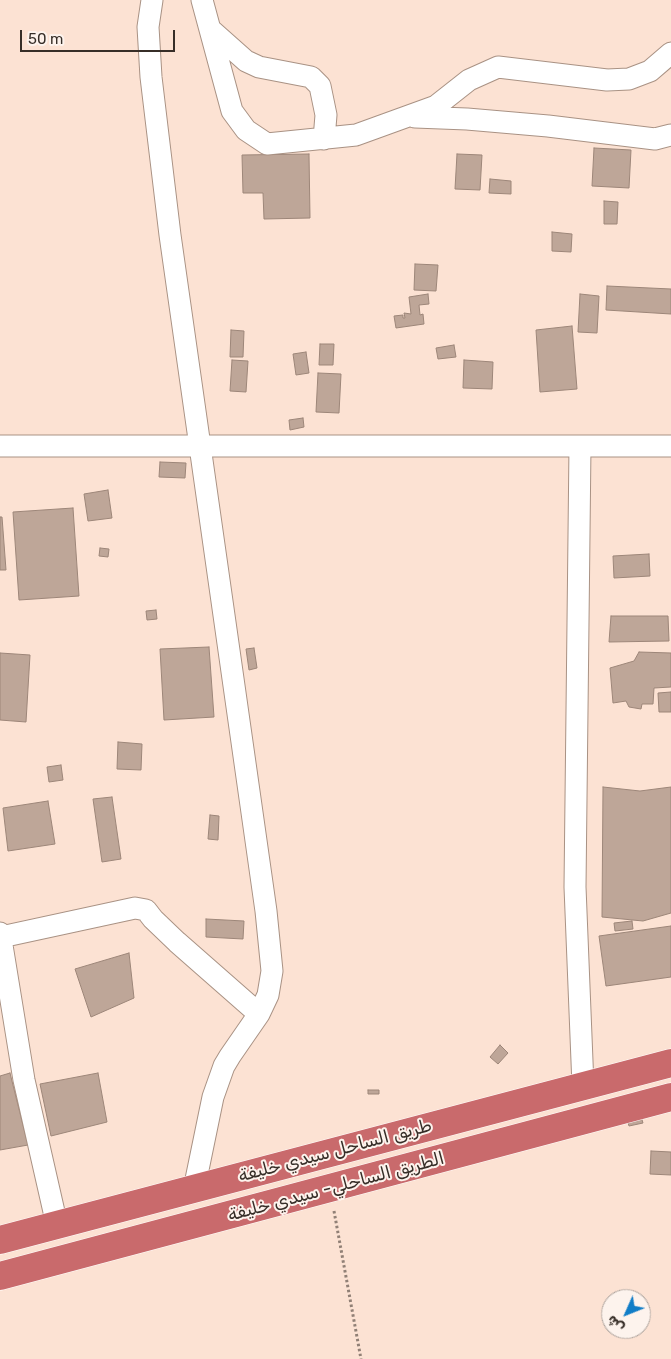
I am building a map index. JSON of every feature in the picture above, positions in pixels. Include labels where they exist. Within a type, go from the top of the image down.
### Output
[{"type":"highway","name":"طريق الساحل سيدي خليفة","points":[[0,1240],[671,1062]]},
{"type":"highway","name":"الطريق الساحلي- سيدي خليفة","points":[[0,1276],[671,1097]]},
{"type":"street","points":[[152,0],[148,27],[151,76],[170,235],[266,911],[272,971],[268,995],[259,1014],[224,1066],[214,1097],[194,1188]]},
{"type":"street","points":[[202,0],[232,111],[246,130],[267,144],[356,135],[436,106],[469,80],[498,67],[607,80],[629,79],[650,71],[671,54]]},
{"type":"street","points":[[210,29],[246,61],[259,66],[311,77],[320,86],[326,115],[324,139]]},
{"type":"street","points":[[407,117],[548,126],[655,139],[671,135]]},
{"type":"street","points":[[0,446],[671,446]]},
{"type":"street","points":[[580,446],[575,888],[582,1086]]},
{"type":"street","points":[[57,1225],[24,1080],[0,935],[135,908],[146,910],[177,942],[259,1014]]},
{"type":"path","points":[[329,1189],[361,1359]]},
{"type":"building","points":[[594,148],[631,150],[629,188],[592,186]]},
{"type":"building","points":[[309,154],[310,218],[264,219],[263,193],[243,193],[242,155]]},
{"type":"building","points":[[457,154],[482,155],[480,190],[455,189]]},
{"type":"building","points":[[490,179],[511,181],[511,194],[489,193]]},
{"type":"building","points":[[604,201],[618,202],[617,224],[604,224]]},
{"type":"building","points":[[552,232],[572,234],[571,252],[552,251]]},
{"type":"building","points":[[415,264],[438,265],[436,291],[414,290]]},
{"type":"building","points":[[607,286],[671,289],[671,314],[606,310]]},
{"type":"building","points":[[428,294],[429,304],[419,305],[420,315],[423,314],[424,324],[396,328],[394,316],[403,315],[403,318],[405,318],[404,313],[411,314],[409,297]]},
{"type":"building","points":[[580,294],[599,296],[597,333],[578,332]]},
{"type":"building","points":[[572,326],[577,389],[540,392],[536,330]]},
{"type":"building","points":[[231,330],[244,331],[243,357],[230,357]]},
{"type":"building","points":[[320,344],[334,344],[333,365],[319,365]]},
{"type":"building","points":[[454,345],[456,357],[438,359],[436,348]]},
{"type":"building","points":[[306,352],[309,373],[296,375],[293,354]]},
{"type":"building","points":[[232,360],[248,361],[246,392],[230,391]]},
{"type":"building","points":[[464,360],[493,362],[492,389],[463,388]]},
{"type":"building","points":[[318,373],[341,374],[339,413],[316,412]]},
{"type":"building","points":[[303,418],[304,427],[290,430],[289,420]]},
{"type":"building","points":[[160,462],[186,463],[185,478],[159,477]]},
{"type":"building","points":[[108,490],[112,518],[88,521],[84,494]]},
{"type":"building","points":[[73,508],[79,596],[19,600],[13,512]]},
{"type":"building","points":[[0,517],[2,517],[6,570],[0,570]]},
{"type":"building","points":[[100,548],[109,549],[108,557],[99,556]]},
{"type":"building","points":[[649,554],[650,576],[614,578],[613,556]]},
{"type":"building","points":[[156,610],[157,619],[147,620],[146,611]]},
{"type":"building","points":[[611,616],[668,616],[669,641],[609,642]]},
{"type":"building","points":[[209,647],[214,717],[164,720],[160,649]]},
{"type":"building","points":[[254,648],[257,668],[249,670],[246,649]]},
{"type":"building","points":[[639,652],[671,653],[671,687],[654,688],[653,704],[642,704],[641,709],[629,707],[626,701],[613,703],[610,668],[634,661]]},
{"type":"building","points":[[0,653],[30,655],[26,722],[0,720]]},
{"type":"building","points":[[671,692],[671,712],[659,712],[658,693]]},
{"type":"building","points":[[118,742],[142,744],[141,770],[117,769]]},
{"type":"building","points":[[61,765],[63,780],[49,782],[47,767]]},
{"type":"building","points":[[603,787],[640,791],[671,787],[671,913],[643,921],[602,917]]},
{"type":"building","points":[[112,797],[121,859],[102,862],[93,799]]},
{"type":"building","points":[[48,801],[55,844],[8,851],[3,808]]},
{"type":"building","points":[[210,815],[219,816],[218,840],[208,839]]},
{"type":"building","points":[[206,919],[244,921],[243,939],[206,937]]},
{"type":"building","points":[[632,921],[633,929],[615,931],[614,923]]},
{"type":"building","points":[[671,926],[671,977],[606,986],[599,936]]},
{"type":"building","points":[[129,953],[134,998],[91,1017],[75,969]]},
{"type":"building","points":[[500,1045],[508,1053],[498,1064],[490,1057]]},
{"type":"building","points":[[10,1073],[28,1145],[0,1150],[0,1076]]},
{"type":"building","points":[[98,1073],[107,1122],[51,1136],[40,1084]]},
{"type":"building","points":[[368,1090],[379,1090],[379,1094],[368,1094]]},
{"type":"building","points":[[640,1113],[643,1123],[629,1126],[626,1116]]},
{"type":"building","points":[[651,1151],[671,1152],[671,1175],[650,1174]]}]
